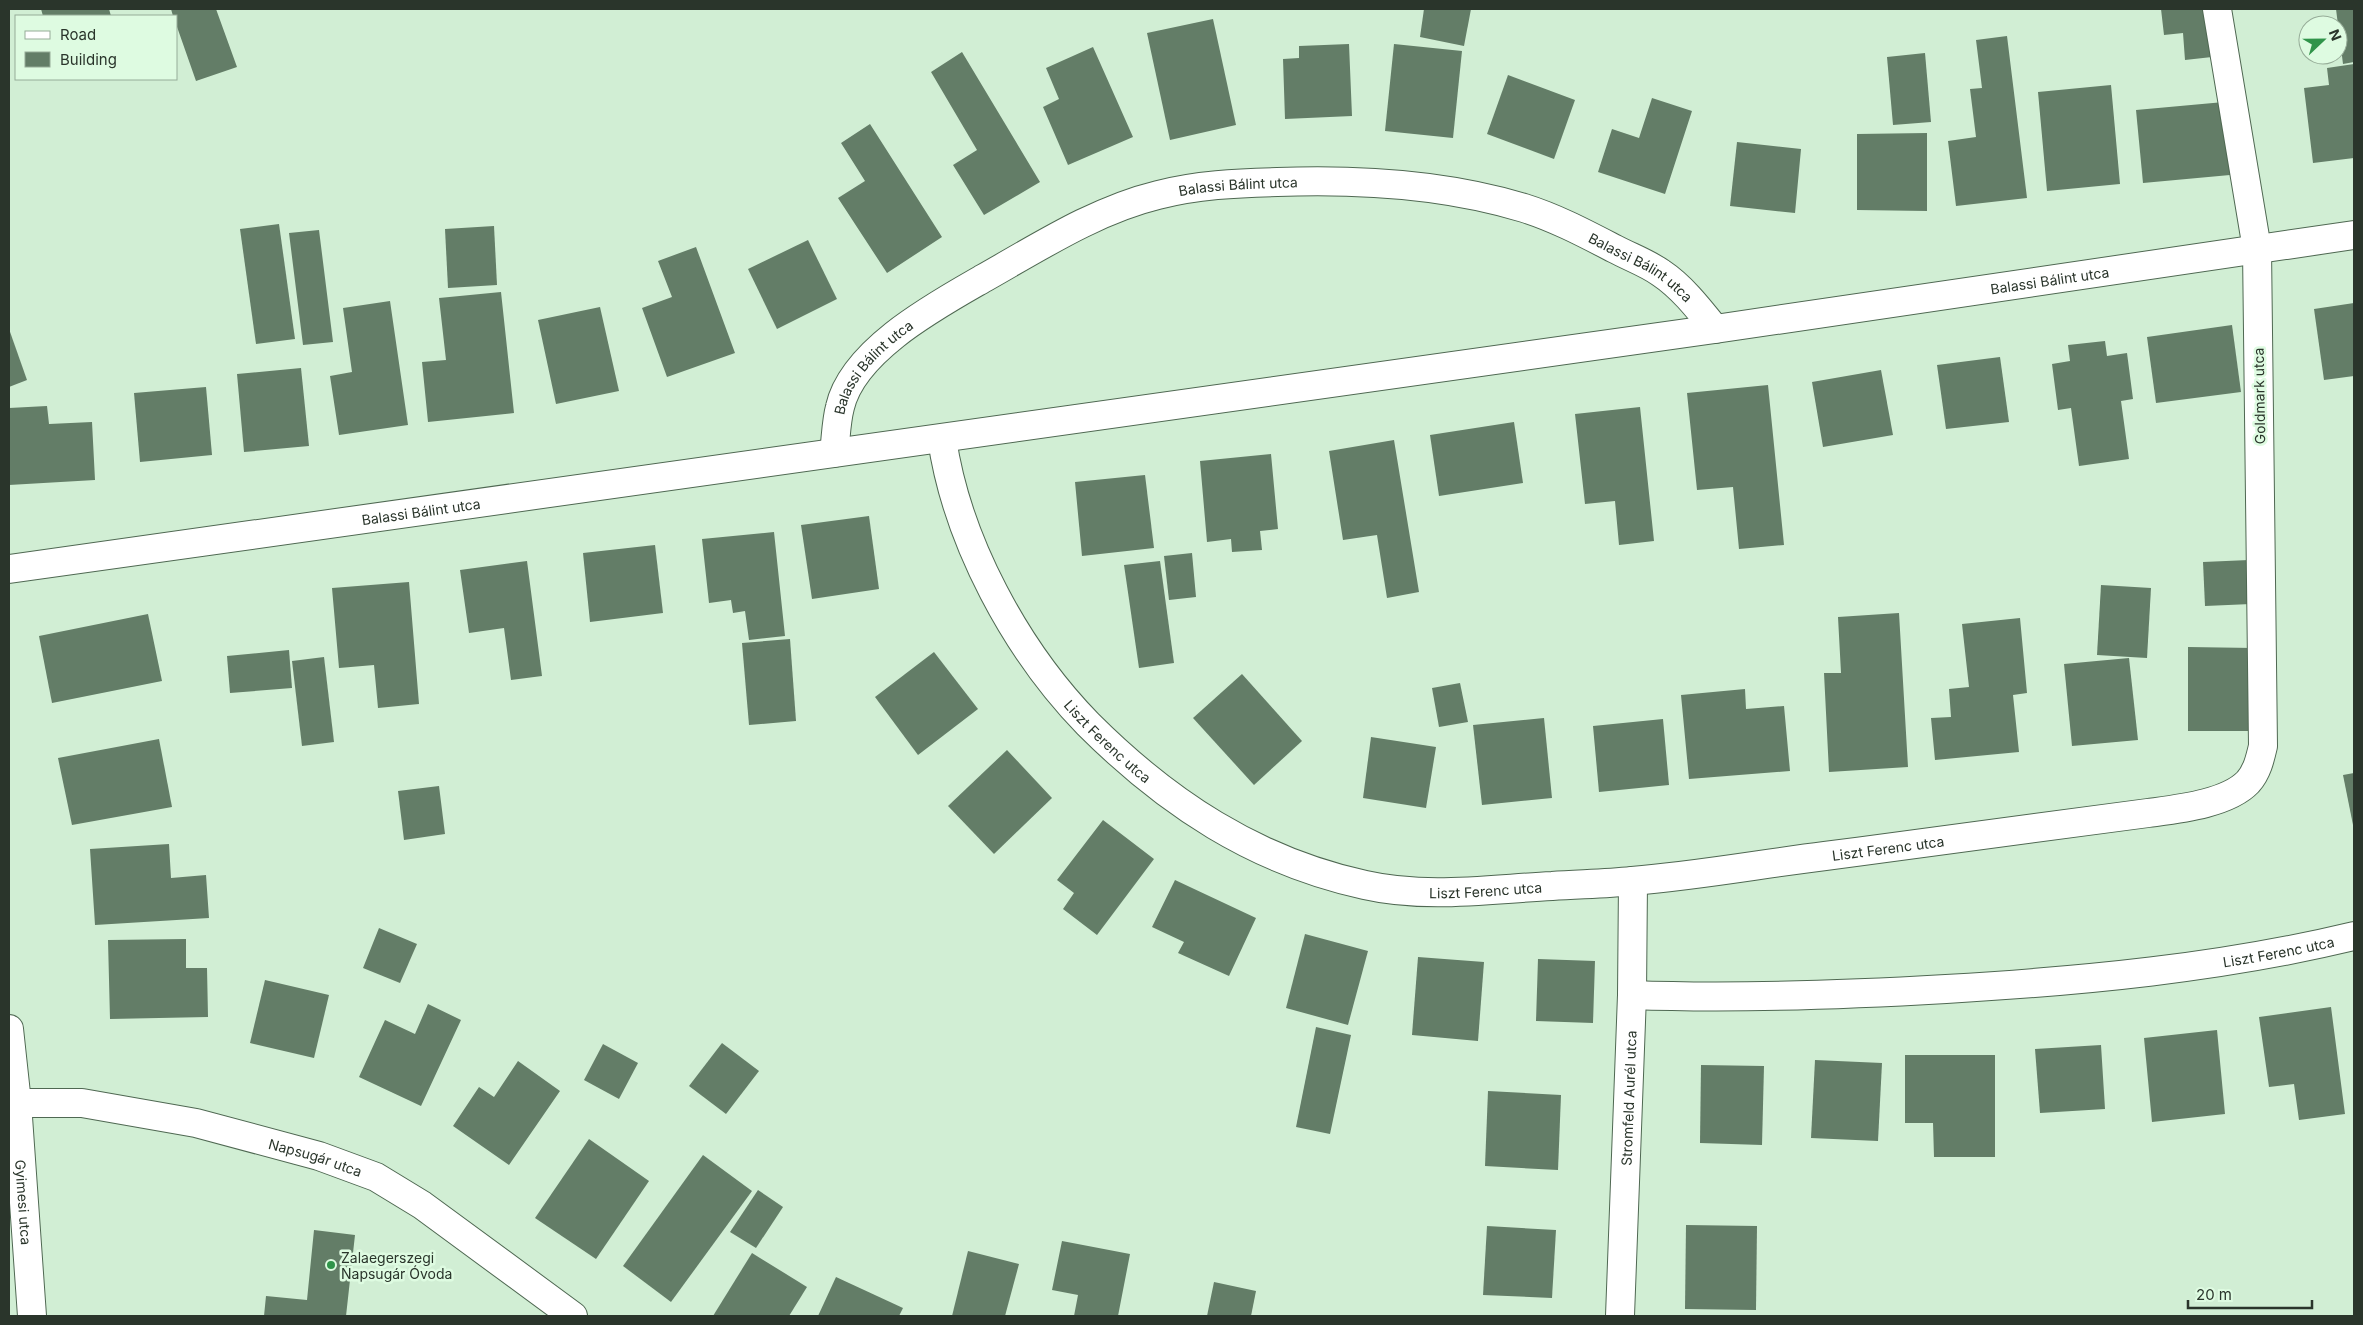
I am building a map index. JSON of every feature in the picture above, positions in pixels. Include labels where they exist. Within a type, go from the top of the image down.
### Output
[{"type":"street","name":"Goldmark utca","points":[[2217,9],[2252,209],[2257,249],[2263,746],[2258,766],[2248,783]]},
{"type":"street","name":"Balassi Bálint utca","points":[[834,453],[840,405],[854,375],[883,343],[951,297],[1063,234],[1119,208],[1158,195],[1196,188],[1237,183],[1332,180],[1428,188],[1525,208],[1579,230],[1661,273],[1686,294],[1715,329]]},
{"type":"street","name":"Balassi Bálint utca","points":[[9,569],[1715,329],[2354,235]]},
{"type":"street","name":"Liszt Ferenc utca","points":[[942,439],[947,473],[964,528],[991,587],[1025,644],[1056,688],[1106,742],[1158,788],[1207,822],[1268,854],[1312,872],[1369,886],[1427,893],[1633,881],[2188,807],[2225,796],[2248,783]]},
{"type":"street","name":"Stromfeld Aurél utca","points":[[1620,1316],[1632,995],[1633,881]]},
{"type":"street","name":"Liszt Ferenc utca","points":[[1632,995],[1841,995],[2104,977],[2230,959],[2354,936]]},
{"type":"street","name":"Gyimesi utca","points":[[9,1029],[17,1103],[32,1316]]},
{"type":"street","name":"Napsugár utca","points":[[17,1103],[82,1103],[196,1123],[319,1156],[376,1178],[422,1205],[573,1316]]},
{"type":"building","points":[[41,9],[109,9],[111,15],[43,15]]},
{"type":"building","points":[[171,9],[216,9],[237,67],[196,81],[178,30],[178,15],[173,15]]},
{"type":"building","points":[[1424,9],[1471,9],[1464,46],[1420,37]]},
{"type":"building","points":[[2161,9],[2215,9],[2221,56],[2185,60],[2183,33],[2164,35]]},
{"type":"building","points":[[2336,9],[2354,9],[2354,62],[2348,63],[2348,15],[2337,15]]},
{"type":"building","points":[[1213,19],[1236,125],[1170,140],[1147,33]]},
{"type":"building","points":[[2007,36],[2027,198],[1956,206],[1948,141],[1976,137],[1970,89],[1982,88],[1976,40]]},
{"type":"building","points":[[1349,44],[1352,116],[1285,119],[1283,59],[1299,58],[1299,46]]},
{"type":"building","points":[[1394,44],[1462,51],[1453,138],[1385,131]]},
{"type":"building","points":[[1093,47],[1133,137],[1068,165],[1043,107],[1059,99],[1046,68]]},
{"type":"building","points":[[962,52],[1040,182],[984,215],[953,165],[977,150],[931,72]]},
{"type":"building","points":[[1925,53],[1931,122],[1893,125],[1887,57]]},
{"type":"building","points":[[2354,64],[2354,158],[2313,163],[2304,88],[2329,85],[2327,68]]},
{"type":"building","points":[[1508,75],[1575,100],[1554,159],[1487,134]]},
{"type":"building","points":[[2111,85],[2120,184],[2047,191],[2038,92]]},
{"type":"building","points":[[1652,98],[1692,111],[1665,194],[1598,172],[1612,129],[1639,138]]},
{"type":"building","points":[[2224,102],[2230,175],[2143,183],[2136,110]]},
{"type":"building","points":[[870,124],[942,237],[887,273],[838,198],[865,181],[841,143]]},
{"type":"building","points":[[1927,133],[1927,211],[1857,210],[1857,134]]},
{"type":"building","points":[[1737,142],[1801,149],[1795,213],[1730,206]]},
{"type":"building","points":[[279,224],[295,339],[256,344],[240,229]]},
{"type":"building","points":[[494,226],[497,285],[448,288],[445,229]]},
{"type":"building","points":[[319,230],[333,342],[303,345],[289,233]]},
{"type":"building","points":[[808,240],[837,299],[777,329],[748,269]]},
{"type":"building","points":[[696,247],[735,353],[667,377],[642,308],[672,297],[658,261]]},
{"type":"building","points":[[501,292],[514,413],[428,422],[422,362],[446,360],[439,298]]},
{"type":"building","points":[[390,301],[408,425],[339,435],[330,376],[352,372],[343,308]]},
{"type":"building","points":[[2354,303],[2354,376],[2324,380],[2314,309]]},
{"type":"building","points":[[600,307],[619,391],[556,404],[538,320]]},
{"type":"building","points":[[2232,325],[2241,392],[2156,403],[2147,337]]},
{"type":"building","points":[[9,329],[27,380],[9,387]]},
{"type":"building","points":[[2105,341],[2107,356],[2127,353],[2133,399],[2121,401],[2129,459],[2079,466],[2071,408],[2058,410],[2052,364],[2070,361],[2068,345]]},
{"type":"building","points":[[2000,357],[2009,422],[1946,429],[1937,365]]},
{"type":"building","points":[[301,368],[309,446],[244,452],[237,374]]},
{"type":"building","points":[[1881,370],[1893,435],[1823,447],[1812,382]]},
{"type":"building","points":[[1768,385],[1784,545],[1739,549],[1733,487],[1697,490],[1687,393]]},
{"type":"building","points":[[206,387],[212,455],[140,462],[134,393]]},
{"type":"building","points":[[47,406],[49,424],[92,422],[95,480],[9,485],[9,408]]},
{"type":"building","points":[[1640,407],[1654,541],[1619,545],[1615,501],[1585,504],[1575,414]]},
{"type":"building","points":[[1514,422],[1523,483],[1439,496],[1430,435]]},
{"type":"building","points":[[1394,440],[1419,592],[1387,598],[1377,535],[1343,540],[1329,451]]},
{"type":"building","points":[[1271,454],[1278,529],[1260,531],[1262,550],[1232,552],[1231,539],[1207,542],[1200,461]]},
{"type":"building","points":[[1145,475],[1154,548],[1082,556],[1075,482]]},
{"type":"building","points":[[869,516],[879,589],[812,599],[801,525]]},
{"type":"building","points":[[774,532],[785,636],[749,640],[745,611],[733,613],[731,600],[709,603],[702,539]]},
{"type":"building","points":[[655,545],[663,613],[590,622],[583,553]]},
{"type":"building","points":[[1192,553],[1196,597],[1169,600],[1164,556]]},
{"type":"building","points":[[2249,560],[2251,604],[2205,606],[2203,562]]},
{"type":"building","points":[[527,561],[542,676],[511,680],[504,628],[469,633],[460,570]]},
{"type":"building","points":[[1160,561],[1174,663],[1139,668],[1124,565]]},
{"type":"building","points":[[409,582],[419,704],[378,708],[374,665],[339,668],[332,588]]},
{"type":"building","points":[[2101,585],[2151,588],[2147,658],[2097,655]]},
{"type":"building","points":[[1899,613],[1908,767],[1829,772],[1824,673],[1841,673],[1838,617]]},
{"type":"building","points":[[148,614],[162,681],[52,703],[39,636]]},
{"type":"building","points":[[2020,618],[2027,693],[2013,695],[2019,752],[1935,760],[1931,718],[1951,717],[1949,689],[1969,687],[1962,624]]},
{"type":"building","points":[[790,639],[796,721],[749,725],[742,643]]},
{"type":"building","points":[[2188,647],[2254,648],[2255,731],[2188,731]]},
{"type":"building","points":[[289,650],[292,688],[230,693],[227,656]]},
{"type":"building","points":[[934,652],[978,709],[918,755],[875,697]]},
{"type":"building","points":[[324,657],[334,742],[302,746],[292,661]]},
{"type":"building","points":[[2129,658],[2138,740],[2072,746],[2064,664]]},
{"type":"building","points":[[1242,674],[1302,741],[1254,785],[1193,718]]},
{"type":"building","points":[[1460,683],[1468,722],[1439,727],[1432,688]]},
{"type":"building","points":[[1745,689],[1746,709],[1784,706],[1790,771],[1689,779],[1681,695]]},
{"type":"building","points":[[1544,718],[1552,798],[1482,805],[1473,725]]},
{"type":"building","points":[[1663,719],[1669,785],[1599,792],[1593,726]]},
{"type":"building","points":[[1371,737],[1436,747],[1426,808],[1363,798]]},
{"type":"building","points":[[159,739],[172,807],[72,825],[58,758]]},
{"type":"building","points":[[1007,750],[1052,798],[994,854],[948,806]]},
{"type":"building","points":[[2354,773],[2354,825],[2353,825],[2343,775]]},
{"type":"building","points":[[439,786],[445,834],[404,840],[398,791]]},
{"type":"building","points":[[1103,820],[1154,859],[1097,935],[1063,909],[1074,893],[1057,880]]},
{"type":"building","points":[[169,844],[171,878],[206,875],[209,918],[95,925],[90,849]]},
{"type":"building","points":[[1175,880],[1256,918],[1229,976],[1178,953],[1184,942],[1152,927]]},
{"type":"building","points":[[379,928],[417,944],[400,983],[363,968]]},
{"type":"building","points":[[1305,934],[1368,951],[1348,1025],[1286,1008]]},
{"type":"building","points":[[186,939],[186,968],[207,968],[208,1017],[110,1019],[108,940]]},
{"type":"building","points":[[1418,957],[1484,962],[1478,1041],[1412,1035]]},
{"type":"building","points":[[1538,959],[1595,961],[1593,1023],[1536,1021]]},
{"type":"building","points":[[265,980],[329,995],[314,1058],[250,1043]]},
{"type":"building","points":[[428,1004],[461,1020],[421,1106],[359,1077],[385,1020],[415,1034]]},
{"type":"building","points":[[2331,1007],[2345,1114],[2299,1120],[2294,1084],[2269,1087],[2259,1017]]},
{"type":"building","points":[[1316,1027],[1351,1035],[1330,1134],[1296,1127]]},
{"type":"building","points":[[2217,1030],[2225,1114],[2152,1122],[2144,1038]]},
{"type":"building","points":[[722,1043],[759,1071],[726,1114],[689,1086]]},
{"type":"building","points":[[603,1044],[638,1063],[619,1099],[584,1080]]},
{"type":"building","points":[[2101,1045],[2105,1109],[2040,1113],[2035,1049]]},
{"type":"building","points":[[1905,1055],[1995,1055],[1995,1157],[1934,1157],[1933,1123],[1905,1123]]},
{"type":"building","points":[[1815,1060],[1882,1063],[1878,1141],[1811,1138]]},
{"type":"building","points":[[518,1061],[560,1091],[509,1165],[453,1126],[479,1087],[494,1097]]},
{"type":"building","points":[[1701,1065],[1764,1066],[1762,1145],[1700,1143]]},
{"type":"building","points":[[1488,1091],[1561,1095],[1558,1170],[1485,1166]]},
{"type":"building","points":[[589,1139],[649,1181],[596,1259],[535,1218]]},
{"type":"building","points":[[703,1155],[752,1191],[671,1302],[623,1266]]},
{"type":"building","points":[[758,1190],[783,1207],[756,1248],[730,1232]]},
{"type":"building","points":[[1686,1225],[1757,1226],[1756,1310],[1685,1309]]},
{"type":"building","points":[[1487,1226],[1556,1230],[1552,1298],[1483,1295]]},
{"type":"building","name":"Zalaegerszegi Napsugár Óvoda","points":[[314,1230],[355,1235],[346,1316],[264,1316],[266,1296],[307,1300]]},
{"type":"building","points":[[1062,1241],[1130,1254],[1118,1316],[1074,1316],[1078,1295],[1052,1290]]},
{"type":"building","points":[[968,1251],[1019,1264],[1005,1316],[952,1316]]},
{"type":"building","points":[[752,1253],[807,1287],[789,1316],[713,1316]]},
{"type":"building","points":[[836,1277],[903,1308],[899,1316],[818,1316]]},
{"type":"building","points":[[1214,1282],[1256,1291],[1251,1316],[1207,1316]]},
{"type":"place","name":"Zalaegerszegi Napsugár Óvoda","points":[[331,1265]]}]
